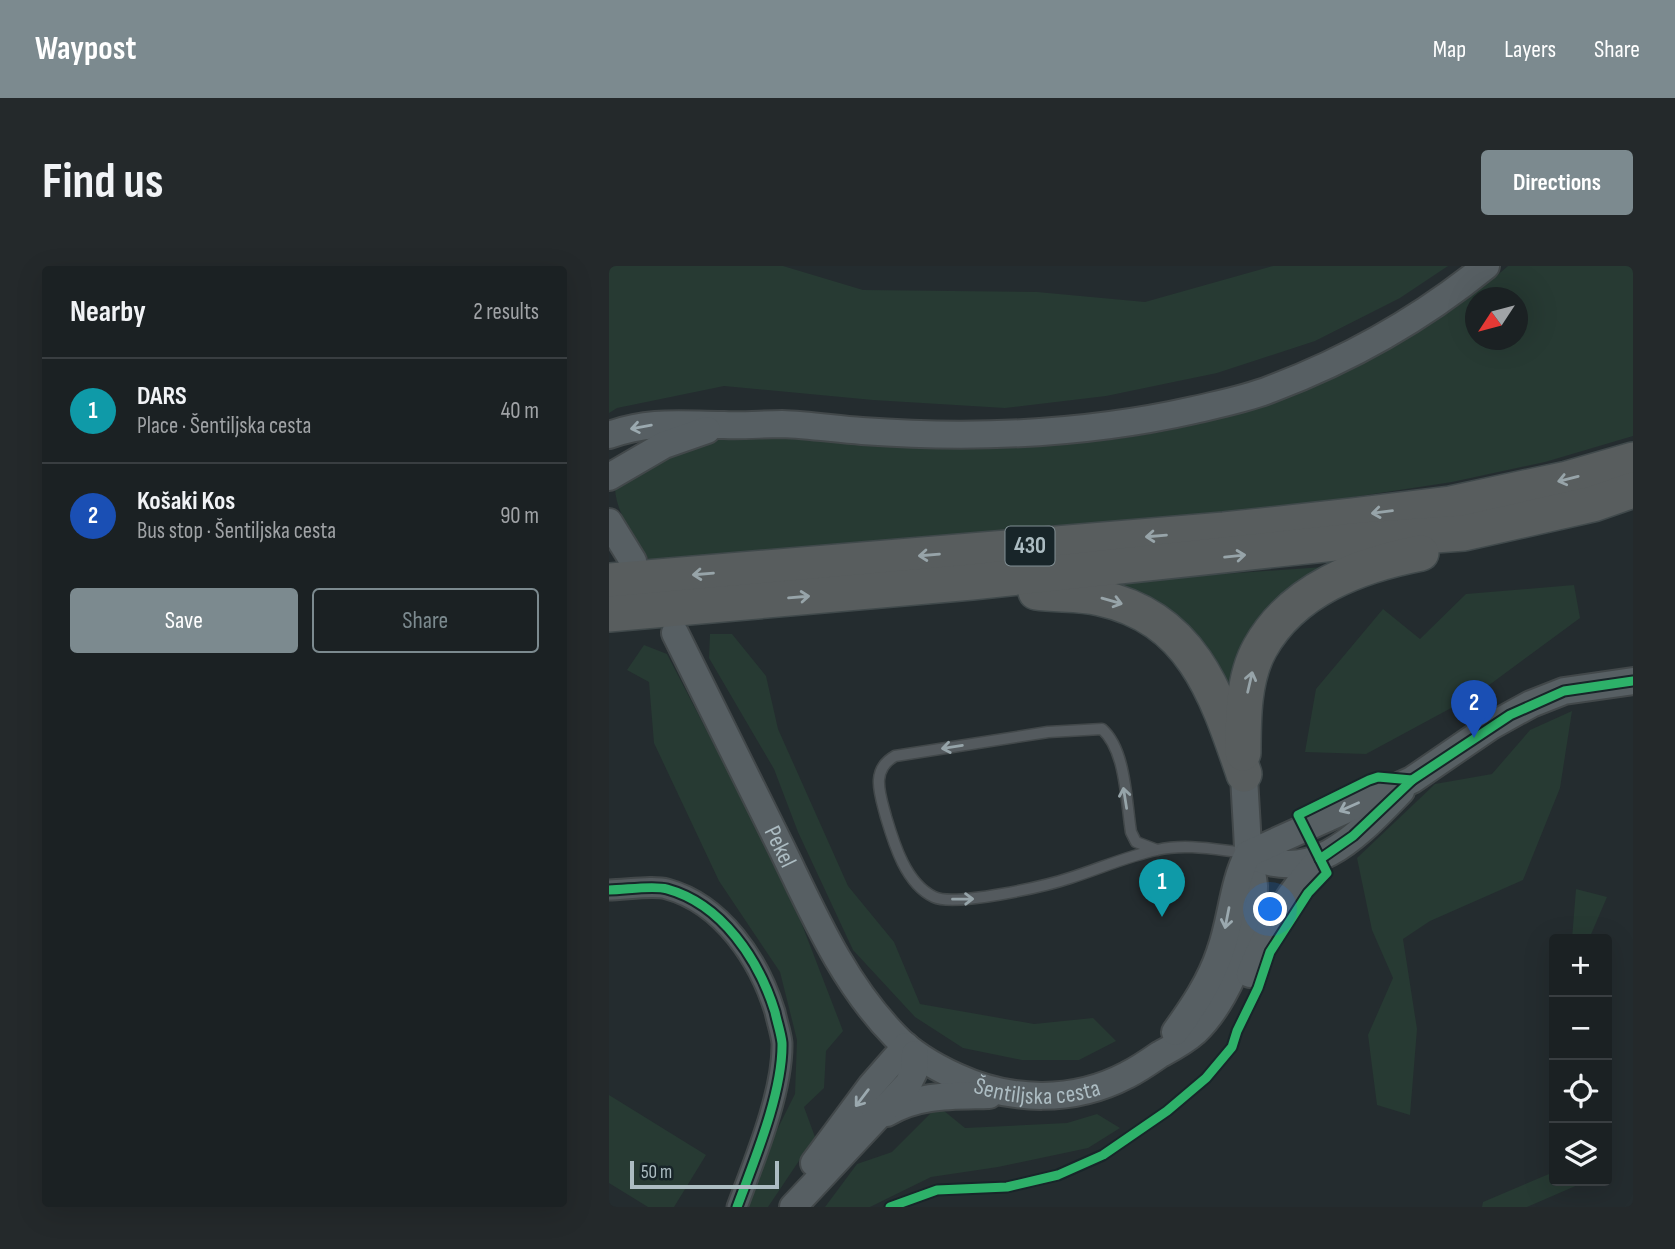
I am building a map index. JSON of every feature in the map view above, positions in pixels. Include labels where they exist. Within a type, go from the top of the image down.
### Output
[{"type":"highway","name":"430","points":[[621,571],[1211,531],[1353,516],[1450,504],[1567,479],[1633,460]]},
{"type":"highway","name":"430","points":[[609,614],[972,582],[1363,540],[1464,533],[1593,504],[1633,490]]},
{"type":"highway","points":[[1244,774],[1243,721],[1249,682],[1259,650],[1280,620],[1309,595],[1349,572],[1392,559],[1429,552],[1464,533]]},
{"type":"highway","points":[[972,582],[1043,593],[1100,598],[1126,606],[1154,621],[1194,658],[1210,684],[1244,774]]},
{"type":"main road","points":[[609,435],[642,425],[676,423],[722,426],[783,424],[863,431],[991,436],[1146,421],[1269,390],[1327,366],[1414,320],[1486,266]]},
{"type":"main road","points":[[609,477],[664,445],[722,426]]},
{"type":"main road","points":[[609,522],[621,571]]},
{"type":"main road","name":"Pekel","points":[[675,633],[842,968],[881,1020],[911,1050]]},
{"type":"main road","points":[[1210,1013],[1245,987],[1279,909],[1293,890],[1320,859],[1353,836],[1412,780],[1491,726],[1531,704],[1564,691],[1633,681]]},
{"type":"main road","points":[[1244,774],[1248,854]]},
{"type":"main road","points":[[1248,854],[1412,780]]},
{"type":"main road","points":[[1248,854],[1282,865],[1302,864],[1320,859]]},
{"type":"main road","name":"Šentiljska cesta","points":[[911,1050],[941,1070],[1008,1095],[1048,1096],[1097,1087],[1126,1076],[1184,1041],[1197,1030],[1228,984],[1246,937],[1254,887],[1248,854]]},
{"type":"main road","name":"Šentiljska cesta","points":[[1159,1055],[1210,978],[1221,949],[1236,879],[1248,854]]},
{"type":"main road","points":[[792,1207],[908,1084],[914,1072],[911,1050]]},
{"type":"main road","points":[[792,1207],[819,1155],[871,1086],[911,1050]]},
{"type":"main road","points":[[871,1123],[896,1108],[921,1099],[1008,1095]]},
{"type":"street","points":[[609,890],[664,887],[691,897],[729,929],[747,953],[771,1002],[782,1043],[778,1075],[760,1146],[737,1207]]},
{"type":"lane","points":[[1157,850],[1136,842],[1131,832],[1119,759],[1112,738],[1102,729],[1048,732],[895,756],[888,760],[880,771],[877,783],[894,843],[907,869],[922,890],[936,899],[972,899],[1069,878],[1157,850],[1189,846],[1248,854]]},
{"type":"green space","points":[[609,266],[783,266],[863,290],[1037,292],[1145,302],[1273,266],[1448,266],[1400,298],[1315,341],[1217,373],[1106,396],[1005,408],[873,400],[724,386],[617,408],[609,413]]},
{"type":"green space","points":[[1508,266],[1633,266],[1633,436],[1545,462],[1452,482],[1269,510],[676,562],[649,560],[627,526],[616,499],[615,489],[644,466],[679,449],[706,440],[763,438],[890,444],[1044,444],[1109,440],[1181,428],[1232,415],[1332,378],[1426,328],[1465,301],[1465,350],[1528,350],[1528,287],[1482,287]]},
{"type":"green space","points":[[1339,566],[1320,580],[1238,711],[1099,587],[1194,576]]},
{"type":"green space","points":[[1574,585],[1580,618],[1477,694],[1366,754],[1305,752],[1316,689],[1383,609],[1420,639],[1466,594]]},
{"type":"green space","points":[[710,634],[732,634],[766,676],[778,729],[848,886],[894,942],[920,1004],[1034,1024],[1093,1018],[1116,1041],[1079,1060],[1022,1060],[963,1048],[915,1017],[853,950],[798,832],[774,769],[709,658]]},
{"type":"green space","points":[[644,645],[667,654],[738,791],[801,922],[843,1031],[826,1051],[824,1088],[804,1107],[815,1137],[768,1207],[746,1207],[754,1176],[795,1094],[797,1040],[780,972],[719,881],[654,743],[649,682],[627,670]]},
{"type":"green space","points":[[1572,711],[1560,788],[1523,880],[1430,921],[1403,939],[1417,1029],[1410,1115],[1377,1105],[1368,1035],[1393,978],[1372,930],[1357,858],[1435,784],[1492,774],[1530,730]]},
{"type":"green space","points":[[1576,889],[1607,897],[1591,934],[1572,934]]},
{"type":"green space","points":[[609,1095],[706,1155],[674,1207],[648,1207],[609,1183]]},
{"type":"green space","points":[[938,1106],[965,1128],[1067,1123],[1097,1114],[1120,1128],[1088,1148],[998,1167],[931,1177],[870,1207],[825,1207],[857,1164],[892,1152]]},
{"type":"green space","points":[[1549,1174],[1549,1186],[1575,1186],[1527,1207],[1482,1207],[1483,1202]]},
{"type":"cycle path","points":[[1320,859],[1353,836],[1412,780],[1510,715],[1564,691],[1633,681]]},
{"type":"cycle path","points":[[890,1207],[937,1190],[1007,1187],[1058,1175],[1103,1155],[1167,1111],[1206,1078],[1232,1047],[1258,988],[1270,952],[1308,893],[1327,873],[1298,815],[1378,777],[1412,780]]},
{"type":"cycle path","points":[[609,890],[667,889],[687,896],[705,907],[736,937],[768,992],[782,1043],[778,1083],[759,1148],[737,1207]]},
{"type":"place","name":"Košaki Kos","points":[[1474,738]]},
{"type":"place","name":"DARS","points":[[1162,917]]}]
